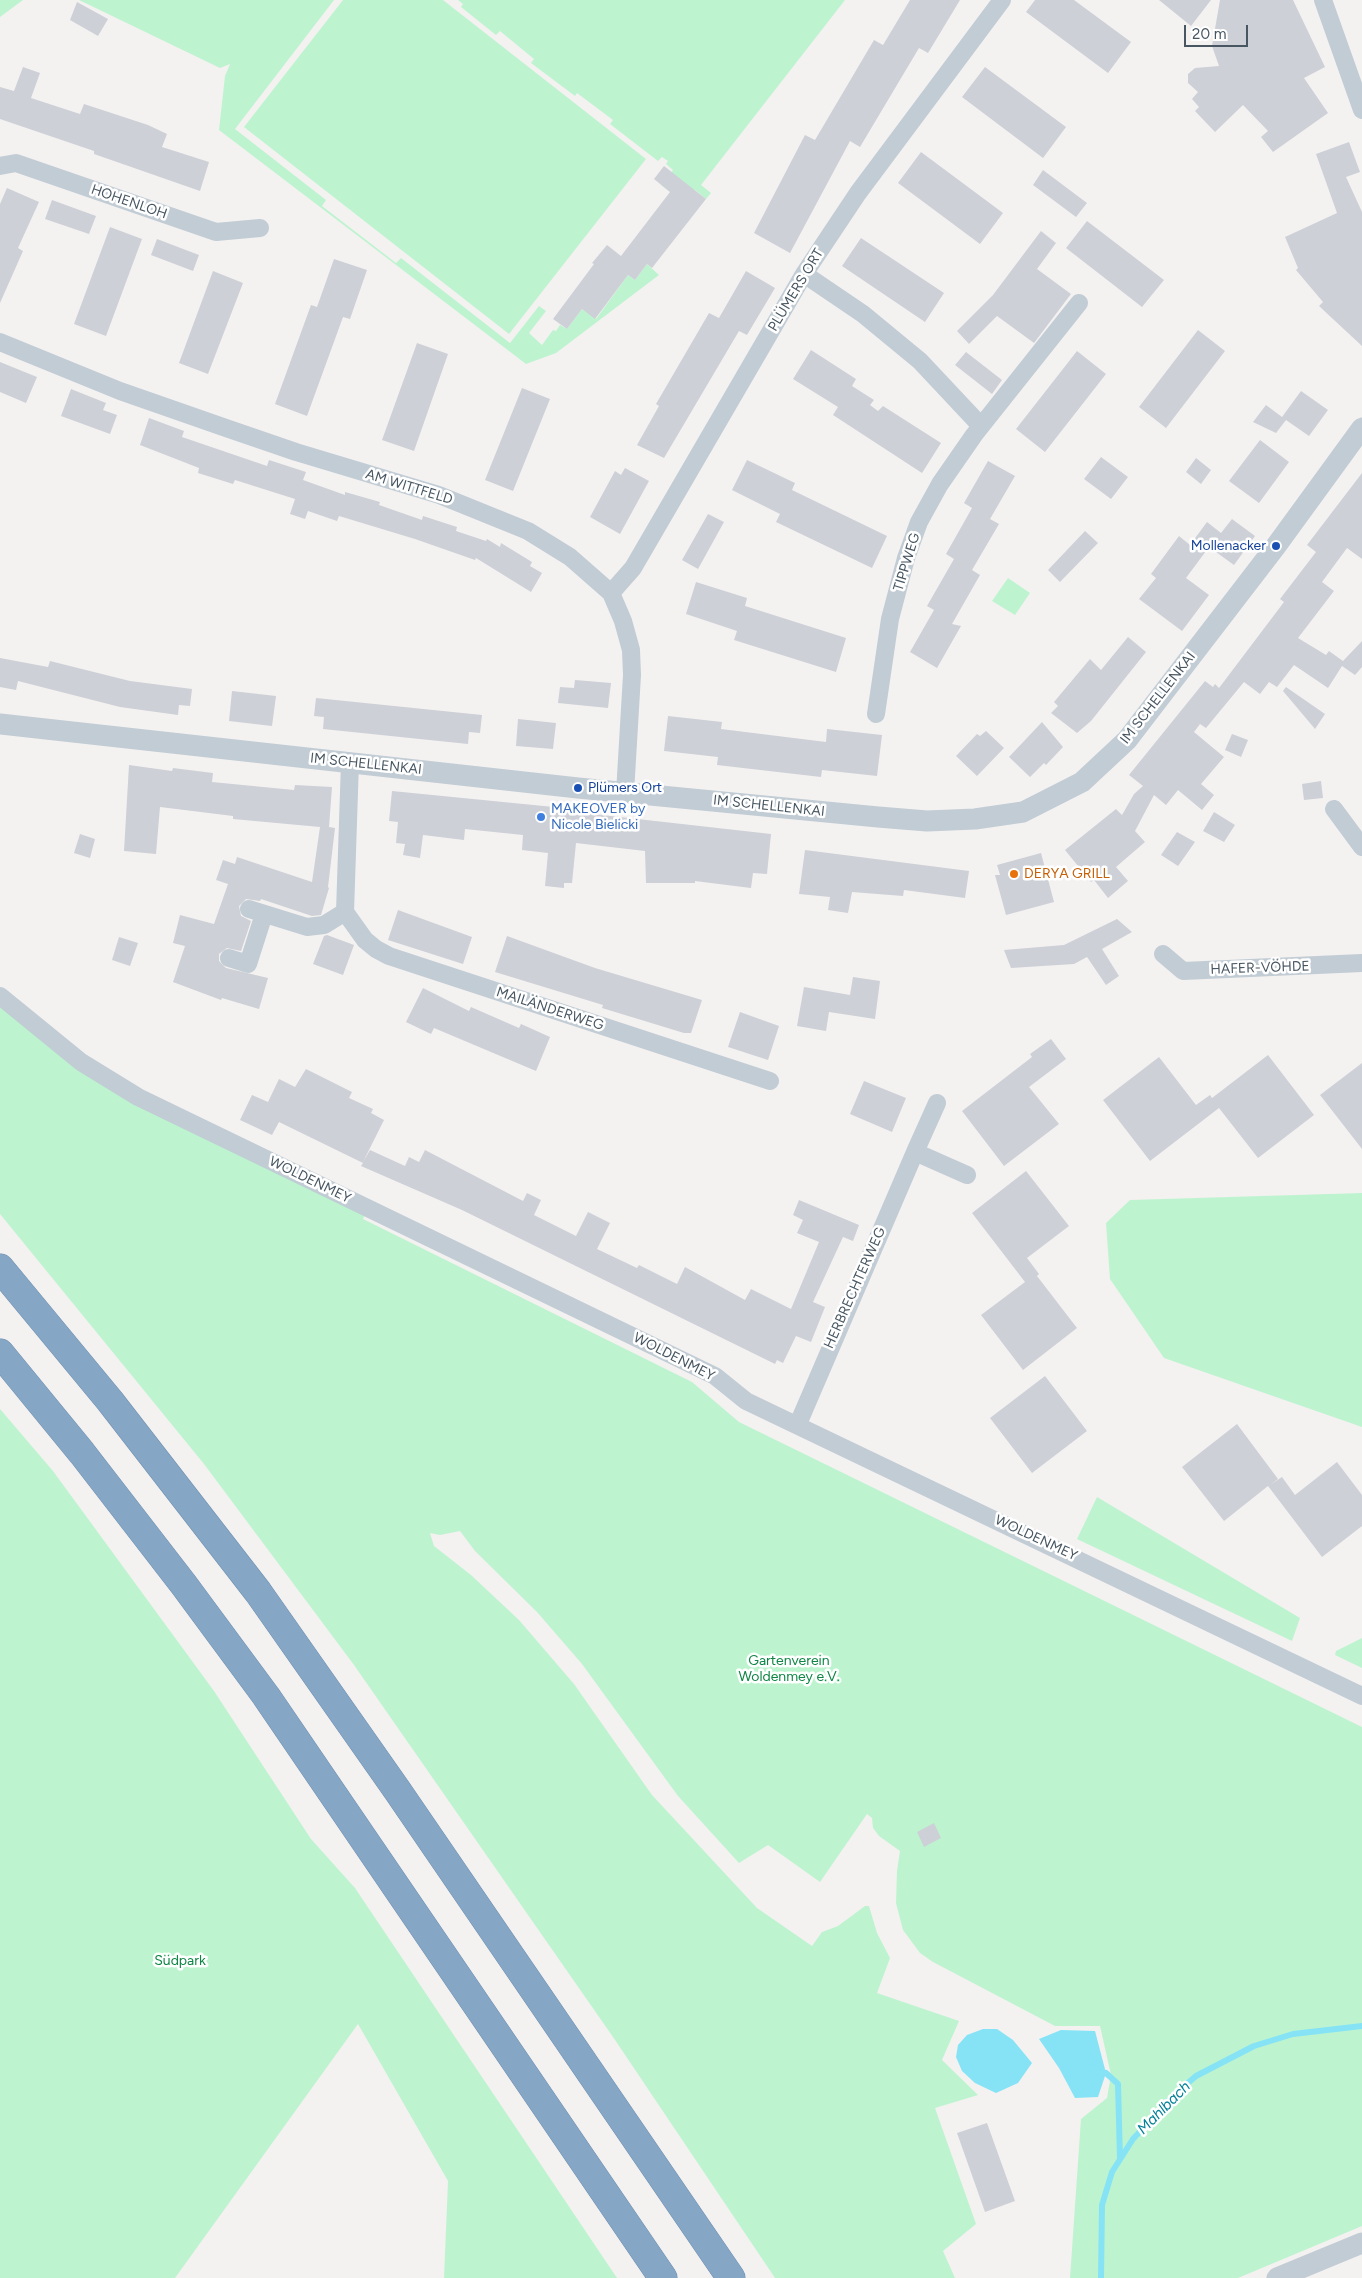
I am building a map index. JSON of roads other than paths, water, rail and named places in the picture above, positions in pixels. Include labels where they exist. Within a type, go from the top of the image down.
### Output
[{"type":"highway","points":[[0,1268],[110,1401],[258,1592],[397,1790],[731,2278]]},
{"type":"highway","points":[[0,1353],[82,1453],[178,1577],[266,1696],[663,2278]]},
{"type":"street","name":"PLÜMERS ORT","points":[[611,593],[633,568],[804,274],[858,192],[1002,0]]},
{"type":"street","points":[[1323,0],[1362,110]]},
{"type":"street","name":"HOHENLOH","points":[[0,166],[16,163],[216,232],[260,228]]},
{"type":"street","points":[[804,274],[863,314],[920,361],[981,426]]},
{"type":"street","name":"TIPPWEG","points":[[876,714],[890,619],[906,558],[919,522],[940,484],[981,426],[1079,302]]},
{"type":"street","name":"AM WITTFELD","points":[[0,342],[120,391],[296,452],[439,495],[520,527],[570,557],[611,593],[623,622],[631,650],[632,675],[625,793]]},
{"type":"street","name":"IM SCHELLENKAI","points":[[0,724],[625,793],[927,821],[975,819],[1013,814],[1044,803],[1082,782],[1127,740],[1276,546],[1362,428]]},
{"type":"street","points":[[229,958],[248,964],[257,912],[307,928],[324,925],[345,912],[350,762]]},
{"type":"street","points":[[1334,809],[1362,847]]},
{"type":"street","name":"MAILÄNDERWEG","points":[[345,912],[365,940],[388,956],[770,1081]]},
{"type":"street","name":"HAFER-VÖHDE","points":[[1163,954],[1183,971],[1362,963]]},
{"type":"street","name":"WOLDENMEY","points":[[0,996],[81,1062],[138,1097],[715,1376],[746,1401],[798,1424],[1362,1696]]},
{"type":"street","name":"HERBRECHTERWEG","points":[[798,1424],[937,1103]]},
{"type":"street","points":[[915,1152],[967,1175]]},
{"type":"street","points":[[1276,2278],[1362,2243]]},
{"type":"water","points":[[983,2029],[997,2029],[1013,2040],[1032,2063],[1018,2083],[996,2093],[975,2083],[962,2071],[956,2057],[958,2045],[967,2035]]},
{"type":"water","points":[[1061,2030],[1095,2031],[1106,2073],[1098,2097],[1075,2098],[1059,2068],[1039,2039]]},
{"type":"waterway","name":"Mahlbach","points":[[1101,2278],[1102,2205],[1112,2172],[1133,2139],[1175,2094],[1196,2076],[1254,2046],[1293,2034],[1362,2026]]},
{"type":"waterway","points":[[1106,2073],[1118,2084],[1120,2159]]},
{"type":"place","name":"Mollenacker","points":[[1276,546]]},
{"type":"place","name":"Plümers Ort","points":[[578,788]]},
{"type":"place","name":"MAKEOVER by Nicole Bielicki","points":[[541,817]]},
{"type":"place","name":"DERYA GRILL","points":[[1014,874]]},
{"type":"park label","name":"Gartenverein Woldenmey e.V.","points":[[789,1669]]},
{"type":"park label","name":"Südpark","points":[[180,1961]]}]
